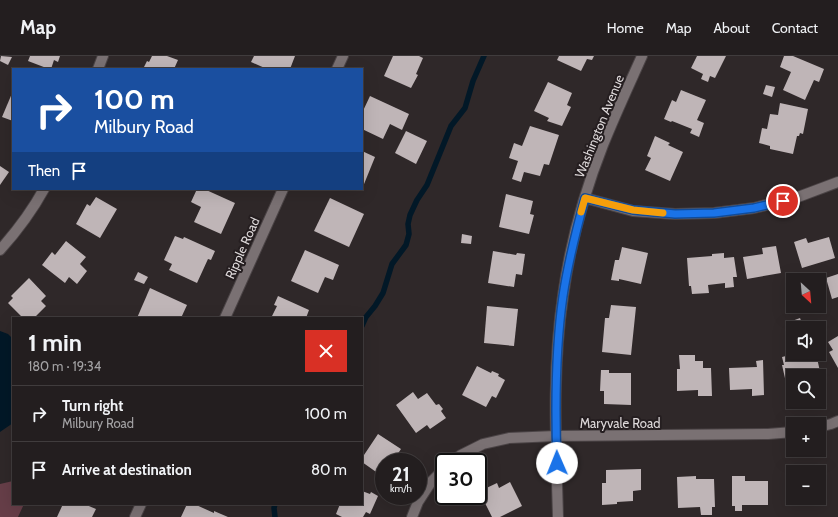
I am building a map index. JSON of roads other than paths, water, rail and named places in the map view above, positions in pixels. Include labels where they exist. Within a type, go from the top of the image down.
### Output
[{"type":"street","points":[[98,68],[104,56]]},
{"type":"street","points":[[337,68],[343,56]]},
{"type":"street","name":"Washington Avenue","points":[[558,517],[556,436],[557,360],[563,297],[571,250],[585,198],[603,145],[642,56]]},
{"type":"street","points":[[585,198],[633,210],[675,214],[714,213],[754,208],[798,197],[838,182]]},
{"type":"street","points":[[0,250],[18,230],[38,201],[44,190]]},
{"type":"street","name":"Ripple Road","points":[[225,317],[283,190]]},
{"type":"street","points":[[826,425],[838,421]]},
{"type":"street","name":"Maryvale Road","points":[[465,453],[483,444],[508,438],[786,433]]},
{"type":"street","points":[[412,517],[418,502],[435,478]]},
{"type":"street","points":[[136,517],[141,505]]},
{"type":"water","points":[[0,331],[8,334],[12,338],[12,424],[0,432]]},
{"type":"waterway","points":[[363,324],[383,293],[392,264],[406,245],[409,234],[408,224],[410,215],[417,200],[427,185],[451,126],[465,108],[473,81],[484,56]]},
{"type":"waterway","points":[[275,505],[275,517]]}]
